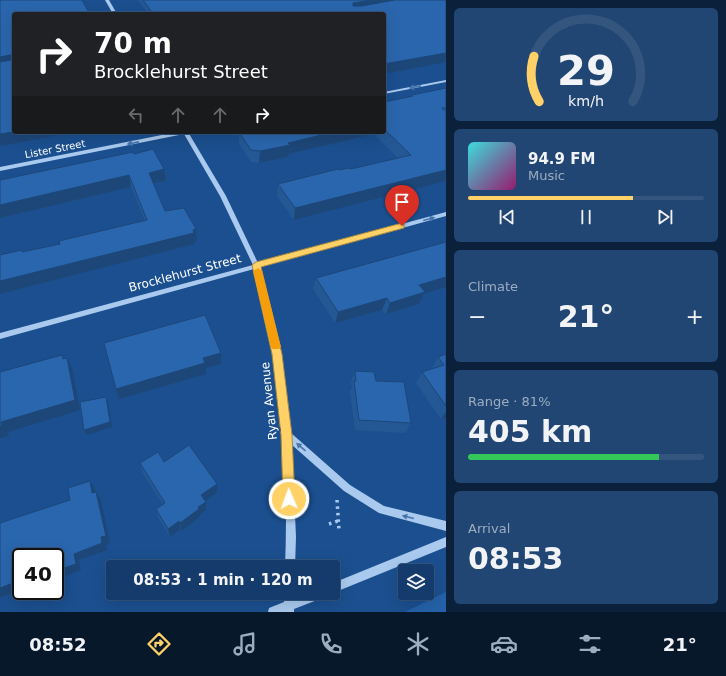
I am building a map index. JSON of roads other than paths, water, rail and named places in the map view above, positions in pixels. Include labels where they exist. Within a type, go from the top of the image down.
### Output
[{"type":"street","points":[[107,0],[115,12]]},
{"type":"street","points":[[386,93],[446,81]]},
{"type":"street","name":"Lister Street","points":[[0,169],[175,134]]},
{"type":"street","name":"Ryan Avenue","points":[[186,134],[223,196],[256,265],[277,354],[287,435],[290,560]]},
{"type":"street","name":"Brocklehurst Street","points":[[0,336],[446,214]]},
{"type":"street","points":[[287,435],[347,488],[382,510],[446,526]]},
{"type":"street","points":[[340,585],[446,542]]},
{"type":"street","points":[[273,612],[289,609],[307,600]]}]
